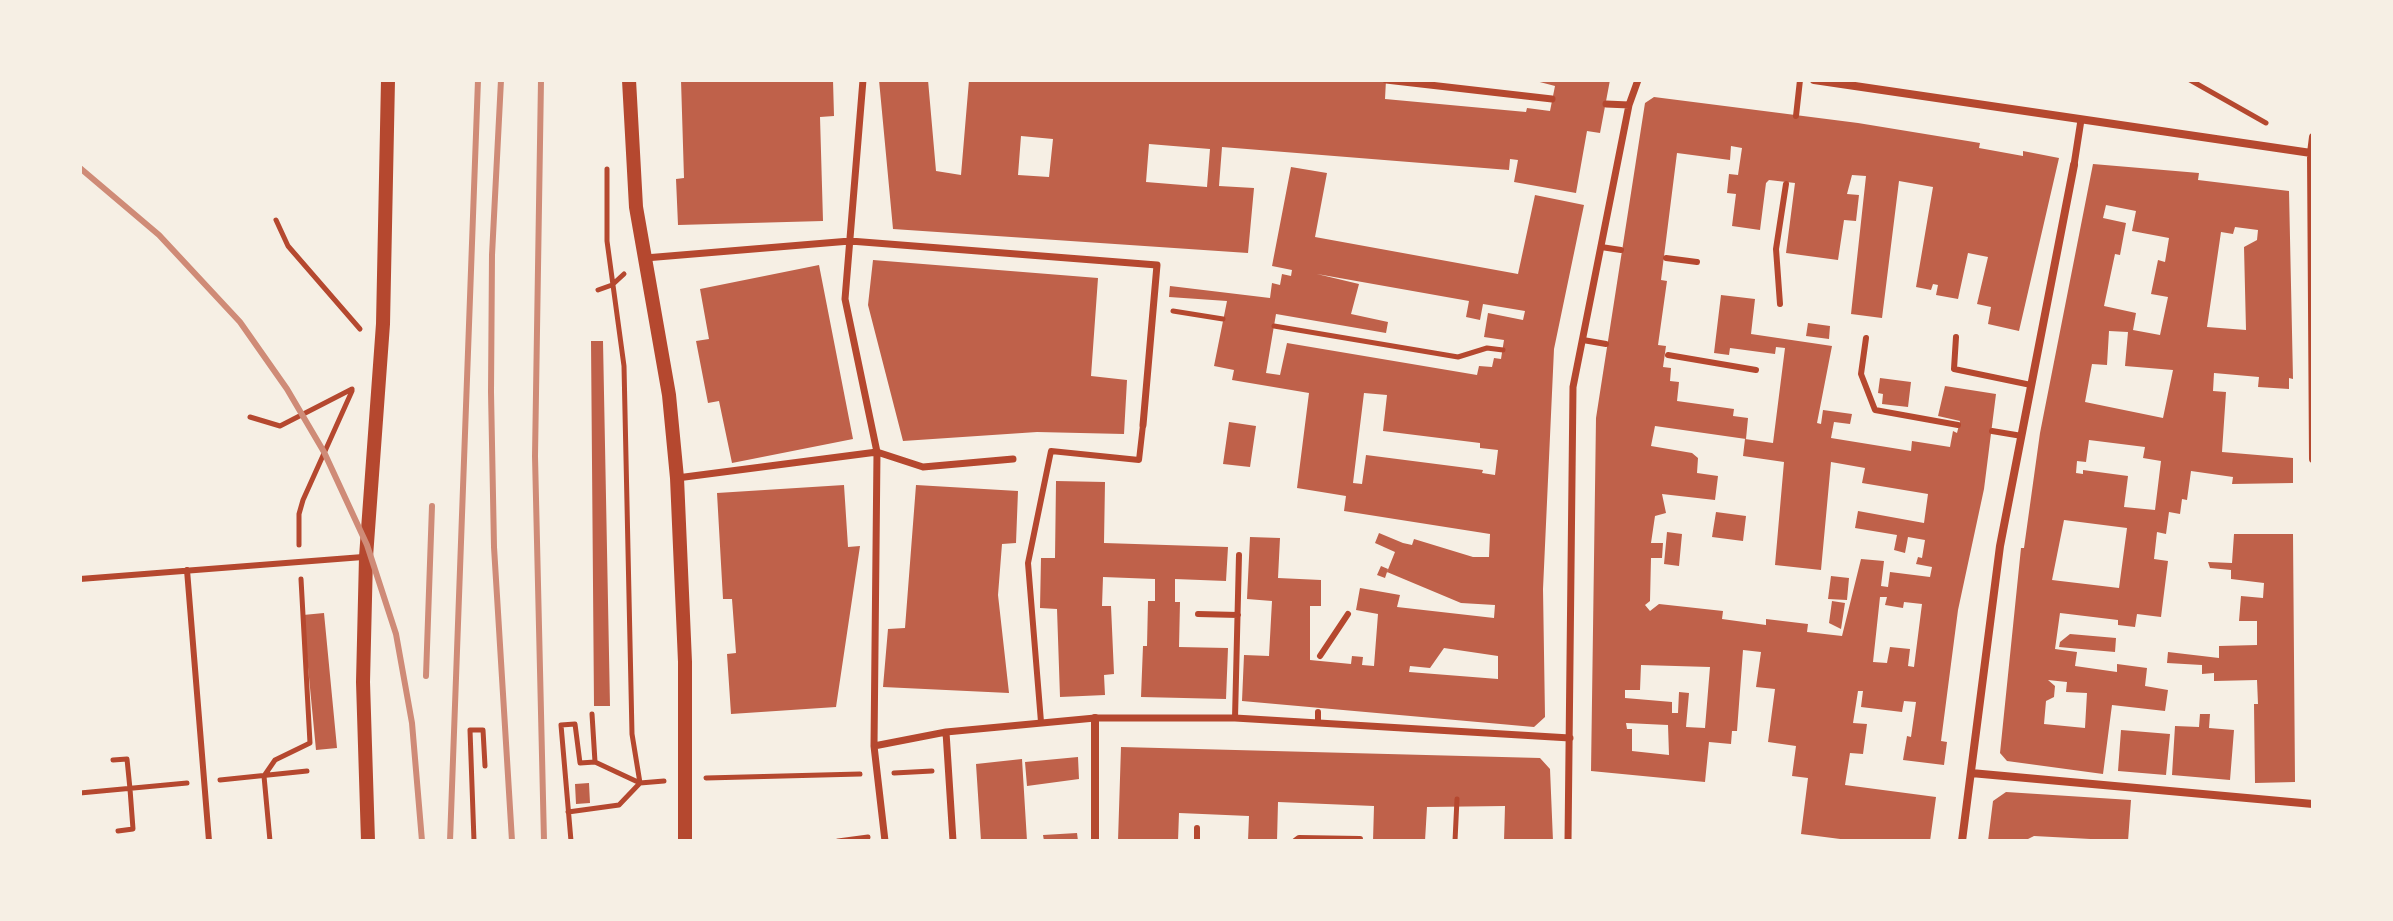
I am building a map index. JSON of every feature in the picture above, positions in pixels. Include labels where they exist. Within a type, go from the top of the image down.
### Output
[{"type":"street","points":[[368,841],[363,682],[366,557],[377,440],[383,324],[388,80]]},
{"type":"street","points":[[629,80],[636,207],[669,395],[677,478],[685,841]]},
{"type":"street","points":[[863,80],[845,299],[877,452],[874,746],[885,841]]},
{"type":"street","points":[[1386,80],[1552,99]]},
{"type":"street","points":[[1568,841],[1573,387],[1629,105],[1638,80]]},
{"type":"street","points":[[1814,80],[2311,153]]},
{"type":"street","points":[[1606,104],[1629,105]]},
{"type":"street","points":[[1962,841],[2000,546],[2081,120]]},
{"type":"street","points":[[2313,137],[2313,459]]},
{"type":"street","points":[[643,258],[850,241],[1157,265],[1143,425]]},
{"type":"street","points":[[677,478],[877,452],[923,467],[1013,459]]},
{"type":"street","points":[[874,746],[946,732],[1095,718],[1235,718],[1570,738]]},
{"type":"street","points":[[1095,718],[1095,841]]},
{"type":"street","points":[[946,732],[953,841]]},
{"type":"street","points":[[1971,773],[2313,804]]},
{"type":"lane","points":[[1796,116],[1800,80]]},
{"type":"lane","points":[[1780,304],[1776,249],[1786,184]]},
{"type":"lane","points":[[1601,247],[1621,250]]},
{"type":"lane","points":[[1666,258],[1697,262]]},
{"type":"lane","points":[[1956,337],[1954,369],[2031,385]]},
{"type":"lane","points":[[1866,338],[1861,374],[1875,410],[1958,425]]},
{"type":"lane","points":[[1583,340],[1606,344]]},
{"type":"lane","points":[[1668,355],[1756,370]]},
{"type":"lane","points":[[1041,722],[1028,563],[1051,451],[1139,460],[1143,425]]},
{"type":"lane","points":[[1992,431],[2022,436]]},
{"type":"lane","points":[[1235,718],[1239,555]]},
{"type":"lane","points":[[80,579],[366,557]]},
{"type":"lane","points":[[187,570],[209,841]]},
{"type":"lane","points":[[1198,614],[1238,615]]},
{"type":"lane","points":[[1320,656],[1348,614]]},
{"type":"lane","points":[[1318,712],[1318,723]]},
{"type":"lane","points":[[1197,828],[1197,841]]},
{"type":"lane","points":[[1295,841],[1299,838],[1360,839]]},
{"type":"path","points":[[2190,80],[2285,135],[2283,149]]},
{"type":"path","points":[[607,153],[607,241],[624,366],[632,734],[640,783]]},
{"type":"path","points":[[276,220],[288,246],[373,345],[383,324]]},
{"type":"path","points":[[1152,308],[1223,319]]},
{"type":"path","points":[[1274,326],[1458,357],[1487,348],[1503,350]]},
{"type":"path","points":[[270,841],[264,776],[275,760],[310,743],[299,514],[360,374]]},
{"type":"path","points":[[250,417],[280,426],[353,389]]},
{"type":"path","points":[[592,714],[595,762]]},
{"type":"path","points":[[571,841],[561,725],[575,724],[580,763],[595,762],[640,783],[949,770]]},
{"type":"path","points":[[474,841],[470,730],[483,730],[485,766]]},
{"type":"path","points":[[113,760],[127,759],[133,829],[118,831]]},
{"type":"path","points":[[80,793],[307,771]]},
{"type":"path","points":[[568,812],[619,805],[640,783]]},
{"type":"path","points":[[1455,841],[1457,799]]},
{"type":"building","points":[[681,80],[833,80],[834,116],[820,117],[823,221],[678,225],[676,179],[684,178]]},
{"type":"building","points":[[879,80],[928,80],[936,171],[961,175],[969,80],[1386,80],[1385,99],[1526,112],[1527,108],[1550,111],[1555,86],[1532,80],[1610,80],[1600,133],[1587,131],[1576,193],[1514,182],[1518,160],[1510,159],[1509,170],[1222,147],[1219,186],[1254,188],[1248,253],[893,229]],"holes":[[[1021,136],[1053,139],[1049,177],[1018,175]],[[1149,144],[1210,149],[1207,187],[1146,182]]]},
{"type":"building","points":[[1654,97],[1858,123],[1980,143],[1979,148],[2023,156],[2023,151],[2059,158],[2019,331],[1988,324],[1991,307],[1977,304],[1988,257],[1968,253],[1958,299],[1936,295],[1938,285],[1933,284],[1931,290],[1916,287],[1933,187],[1899,181],[1882,318],[1851,314],[1866,176],[1852,175],[1847,194],[1859,195],[1856,221],[1844,220],[1838,260],[1786,253],[1795,183],[1769,180],[1766,183],[1760,230],[1732,226],[1736,194],[1727,193],[1729,174],[1738,175],[1742,148],[1731,146],[1730,160],[1677,153],[1661,280],[1667,281],[1658,345],[1666,346],[1663,367],[1671,368],[1670,381],[1679,382],[1677,401],[1734,409],[1733,416],[1748,418],[1746,439],[1655,426],[1651,446],[1692,453],[1698,458],[1697,473],[1718,476],[1715,500],[1662,494],[1666,513],[1655,516],[1651,543],[1663,543],[1662,558],[1651,558],[1650,601],[1645,605],[1650,611],[1659,604],[1723,611],[1722,619],[1766,625],[1766,619],[1808,624],[1807,632],[1842,636],[1861,559],[1884,561],[1881,586],[1888,587],[1890,572],[1930,577],[1932,567],[1916,564],[1918,557],[1922,558],[1925,540],[1908,537],[1905,553],[1894,550],[1897,535],[1855,528],[1858,511],[1924,523],[1928,494],[1862,483],[1865,468],[1831,462],[1821,570],[1775,565],[1784,462],[1743,456],[1745,439],[1773,443],[1785,348],[1776,347],[1775,354],[1730,348],[1729,355],[1714,353],[1721,295],[1755,299],[1751,334],[1832,346],[1817,423],[1821,424],[1823,410],[1852,414],[1850,424],[1834,422],[1831,438],[1911,451],[1912,441],[1950,447],[1953,431],[1957,433],[1960,421],[1938,416],[1945,386],[1996,394],[1984,489],[1958,610],[1941,741],[1947,742],[1944,765],[1903,760],[1907,736],[1911,737],[1916,702],[1904,701],[1902,712],[1861,707],[1863,691],[1858,691],[1853,723],[1867,724],[1863,754],[1850,753],[1845,785],[1936,797],[1930,841],[1856,841],[1801,834],[1808,778],[1792,776],[1796,746],[1768,742],[1775,689],[1756,687],[1761,652],[1743,650],[1737,731],[1732,731],[1731,744],[1709,742],[1705,782],[1591,771],[1596,418],[1645,103]],"holes":[[[1880,597],[1887,597],[1885,605],[1903,608],[1904,602],[1922,604],[1914,667],[1908,666],[1910,649],[1890,647],[1887,663],[1873,662]],[[1641,665],[1710,667],[1705,728],[1686,727],[1689,693],[1679,692],[1678,713],[1672,713],[1672,702],[1625,698],[1625,690],[1640,690]],[[1626,723],[1668,725],[1669,755],[1632,751],[1632,729],[1627,729]]]},
{"type":"building","points":[[2093,164],[2199,173],[2198,180],[2289,191],[2293,379],[2289,378],[2289,389],[2258,387],[2259,377],[2214,373],[2213,391],[2226,392],[2222,452],[2293,458],[2293,483],[2232,484],[2233,477],[2191,471],[2187,500],[2182,499],[2180,514],[2169,512],[2166,534],[2157,532],[2154,559],[2168,561],[2161,617],[2137,614],[2135,627],[2118,625],[2118,620],[2060,613],[2055,649],[2077,652],[2075,666],[2117,672],[2117,664],[2147,668],[2145,686],[2168,690],[2165,711],[2112,705],[2103,774],[2007,761],[2000,753],[2021,548],[2024,548],[2040,433]],"holes":[[[2106,205],[2136,211],[2132,231],[2169,238],[2165,262],[2158,260],[2151,294],[2168,297],[2160,335],[2133,330],[2136,313],[2104,306],[2115,254],[2120,255],[2126,223],[2103,218]],[[2235,227],[2258,230],[2257,240],[2244,247],[2246,330],[2207,327],[2221,232],[2233,234]],[[2109,331],[2128,332],[2125,366],[2173,370],[2163,418],[2085,402],[2092,364],[2107,365]],[[2089,440],[2145,447],[2143,458],[2161,461],[2155,510],[2124,507],[2128,476],[2083,470],[2083,474],[2076,473],[2077,461],[2086,462]],[[2064,520],[2127,528],[2119,588],[2052,580]],[[2048,680],[2067,682],[2066,692],[2087,693],[2085,728],[2044,724],[2046,701],[2054,697],[2055,686]]]},
{"type":"building","points":[[1291,167],[1327,173],[1315,237],[1518,274],[1535,195],[1584,205],[1554,349],[1543,589],[1545,717],[1534,727],[1242,701],[1244,655],[1269,656],[1272,601],[1247,599],[1250,537],[1280,538],[1278,578],[1321,580],[1321,606],[1310,606],[1310,660],[1351,664],[1352,656],[1363,657],[1362,665],[1374,666],[1378,614],[1356,610],[1360,588],[1400,595],[1397,607],[1494,618],[1495,605],[1461,603],[1387,572],[1395,552],[1375,543],[1379,533],[1412,545],[1414,539],[1473,557],[1489,557],[1490,534],[1344,511],[1346,496],[1297,488],[1309,393],[1232,380],[1234,370],[1214,366],[1227,301],[1169,297],[1170,286],[1270,298],[1272,283],[1280,285],[1282,274],[1291,276],[1292,270],[1272,266]],"holes":[[[1317,274],[1469,301],[1466,317],[1480,320],[1483,304],[1525,311],[1523,320],[1488,313],[1484,337],[1504,340],[1501,359],[1494,358],[1492,367],[1479,366],[1477,375],[1287,343],[1280,375],[1266,373],[1276,314],[1386,333],[1388,322],[1351,314],[1359,284]],[[1364,393],[1387,395],[1383,431],[1480,443],[1480,448],[1498,450],[1495,475],[1482,473],[1483,470],[1366,455],[1362,484],[1353,483]],[[1444,648],[1498,656],[1498,679],[1409,672],[1410,666],[1430,668]]]},
{"type":"building","points":[[873,260],[1098,278],[1091,376],[1127,380],[1124,434],[1037,432],[903,441],[868,305]]},
{"type":"building","points":[[819,265],[853,439],[732,463],[719,401],[708,403],[696,341],[709,339],[700,289]]},
{"type":"building","points":[[1808,323],[1830,326],[1829,339],[1806,336]]},
{"type":"building","points":[[591,341],[603,341],[610,706],[594,706]]},
{"type":"building","points":[[1880,378],[1911,382],[1908,407],[1882,404],[1883,394],[1878,393]]},
{"type":"building","points":[[1229,422],[1256,426],[1250,467],[1223,464]]},
{"type":"building","points":[[1056,481],[1105,482],[1104,543],[1228,547],[1226,581],[1175,579],[1175,602],[1180,602],[1179,647],[1228,648],[1226,699],[1141,697],[1148,601],[1155,601],[1155,579],[1103,577],[1102,606],[1111,606],[1114,674],[1104,675],[1105,695],[1060,697],[1057,609],[1040,608],[1041,558],[1055,558]]},
{"type":"building","points":[[844,485],[848,547],[860,546],[836,707],[731,714],[727,654],[736,653],[732,599],[723,599],[717,493]]},
{"type":"building","points":[[916,485],[1018,491],[1016,543],[1002,544],[998,595],[1009,693],[883,687],[888,629],[905,628]]},
{"type":"building","points":[[1716,512],[1746,516],[1743,541],[1712,537]]},
{"type":"building","points":[[1667,532],[1682,534],[1679,566],[1664,564]]},
{"type":"building","points":[[2234,534],[2293,534],[2295,782],[2255,783],[2254,704],[2258,704],[2257,680],[2214,681],[2214,673],[2202,674],[2202,665],[2167,663],[2168,652],[2219,658],[2219,646],[2257,645],[2257,621],[2239,621],[2241,596],[2263,598],[2264,583],[2231,579],[2231,570],[2210,568],[2208,562],[2232,563]]},
{"type":"building","points":[[1381,566],[1388,569],[1385,578],[1377,575]]},
{"type":"building","points":[[1831,576],[1849,578],[1847,600],[1828,599]]},
{"type":"building","points":[[1832,601],[1845,603],[1841,629],[1829,623]]},
{"type":"building","points":[[324,613],[337,748],[316,750],[303,615]]},
{"type":"building","points":[[2070,634],[2116,638],[2115,652],[2059,647],[2060,642]]},
{"type":"building","points":[[2200,714],[2210,714],[2209,728],[2234,730],[2230,780],[2172,775],[2175,726],[2199,727]]},
{"type":"building","points":[[2121,730],[2170,734],[2166,775],[2118,771]]},
{"type":"building","points":[[1121,747],[1540,758],[1550,769],[1553,841],[1504,841],[1505,806],[1427,807],[1425,841],[1373,841],[1374,806],[1278,802],[1277,841],[1248,841],[1249,816],[1179,813],[1178,841],[1118,841]]},
{"type":"building","points":[[1078,757],[1079,779],[1027,786],[1025,762]]},
{"type":"building","points":[[1022,759],[1027,841],[981,841],[976,764]]},
{"type":"building","points":[[589,783],[590,803],[576,804],[575,784]]},
{"type":"building","points":[[2006,792],[2131,800],[2128,841],[2034,836],[2024,841],[1988,841],[1993,801]]},
{"type":"building","points":[[1077,833],[1078,841],[1044,841],[1043,835]]},
{"type":"railway","points":[[450,841],[478,80]]},
{"type":"railway","points":[[501,80],[492,255],[491,392],[494,547],[512,841]]},
{"type":"railway","points":[[541,80],[535,456],[544,841]]},
{"type":"railway","points":[[80,168],[159,235],[240,322],[287,389],[324,452],[367,545],[396,634],[412,723],[422,841]]},
{"type":"railway","points":[[426,676],[432,506]]}]
